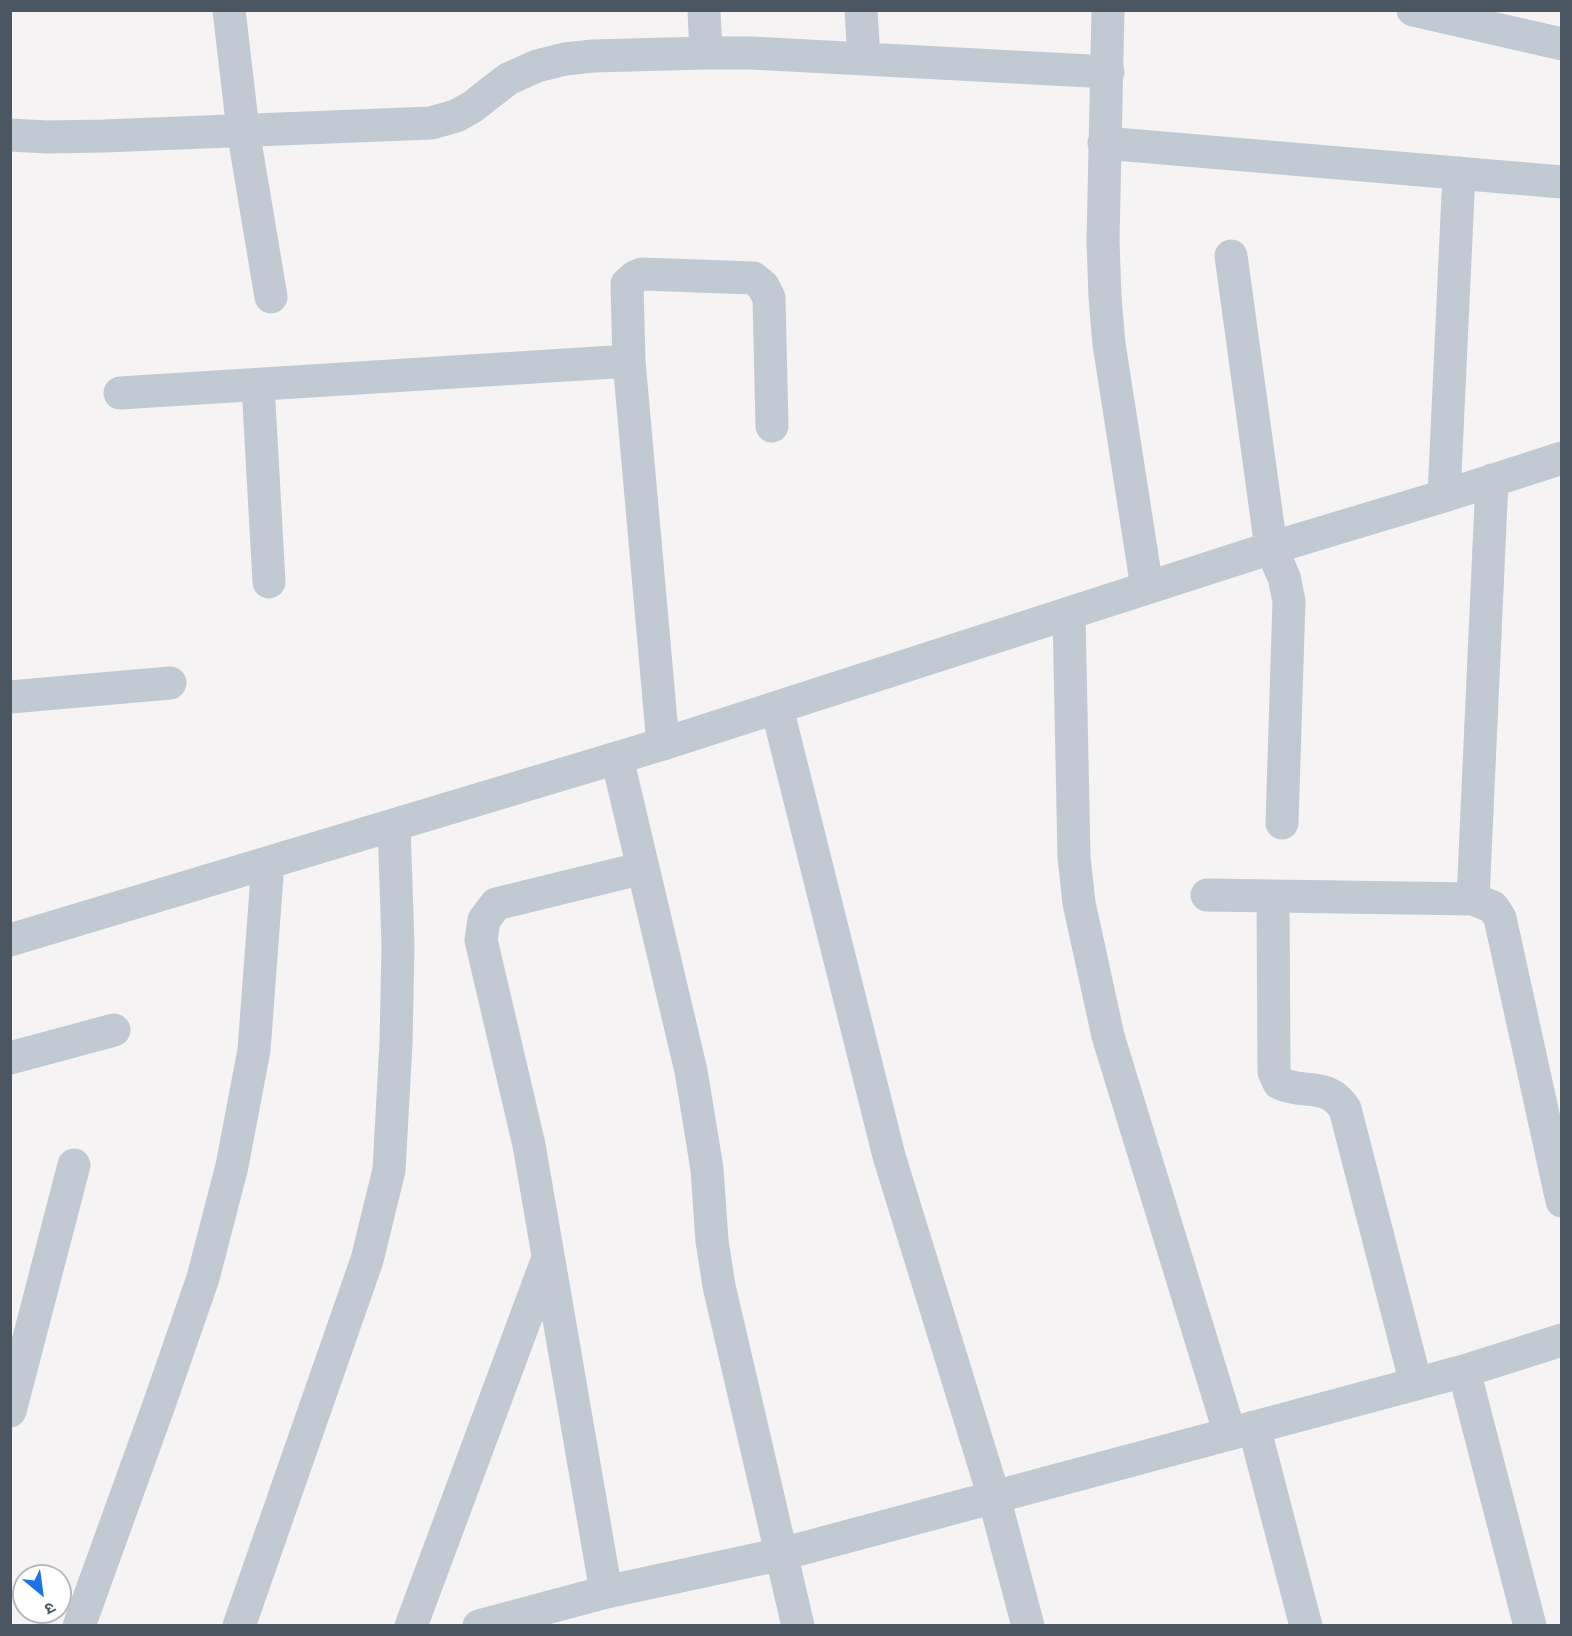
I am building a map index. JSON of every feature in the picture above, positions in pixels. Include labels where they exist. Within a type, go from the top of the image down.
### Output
[{"type":"street","points":[[229,10],[243,130],[272,297]]},
{"type":"street","points":[[704,10],[706,53]]},
{"type":"street","points":[[861,10],[864,58]]},
{"type":"street","points":[[1108,10],[1103,241],[1109,344],[1147,588]]},
{"type":"street","points":[[1413,10],[1562,44]]},
{"type":"street","points":[[10,135],[81,137],[431,123],[456,116],[508,80],[537,66],[565,59],[593,57],[752,53],[1108,72]]},
{"type":"street","points":[[1104,142],[1562,182]]},
{"type":"street","points":[[1444,496],[1459,173]]},
{"type":"street","points":[[1231,256],[1271,548],[1284,577],[1289,601],[1282,823]]},
{"type":"street","points":[[663,744],[629,361],[627,284],[642,274],[753,278],[763,286],[769,298],[772,426]]},
{"type":"street","points":[[120,393],[629,361]]},
{"type":"street","points":[[258,385],[268,582]]},
{"type":"street","points":[[10,940],[663,744],[1271,548],[1562,458]]},
{"type":"street","points":[[1473,900],[1492,480]]},
{"type":"street","points":[[1069,614],[1074,857],[1079,903],[1108,1036],[1306,1626]]},
{"type":"street","points":[[10,697],[170,683]]},
{"type":"street","points":[[777,708],[889,1156],[994,1497],[1028,1626]]},
{"type":"street","points":[[617,758],[691,1071],[708,1169],[712,1240],[719,1286],[798,1626]]},
{"type":"street","points":[[239,1626],[368,1260],[389,1170],[396,1043],[398,945],[394,825]]},
{"type":"street","points":[[79,1626],[203,1278],[232,1166],[254,1050],[268,863]]},
{"type":"street","points":[[606,1592],[529,1145],[481,940],[484,920],[496,904],[643,868]]},
{"type":"street","points":[[1207,896],[1473,900],[1493,907],[1500,918],[1562,1201]]},
{"type":"street","points":[[1273,897],[1274,1072],[1279,1083],[1288,1087],[1327,1092],[1338,1098],[1344,1109],[1416,1384]]},
{"type":"street","points":[[10,1058],[114,1030]]},
{"type":"street","points":[[10,1410],[74,1165]]},
{"type":"street","points":[[411,1626],[548,1257]]},
{"type":"street","points":[[479,1626],[606,1592],[782,1554],[1464,1371],[1562,1341]]},
{"type":"street","points":[[1464,1371],[1530,1626]]}]
